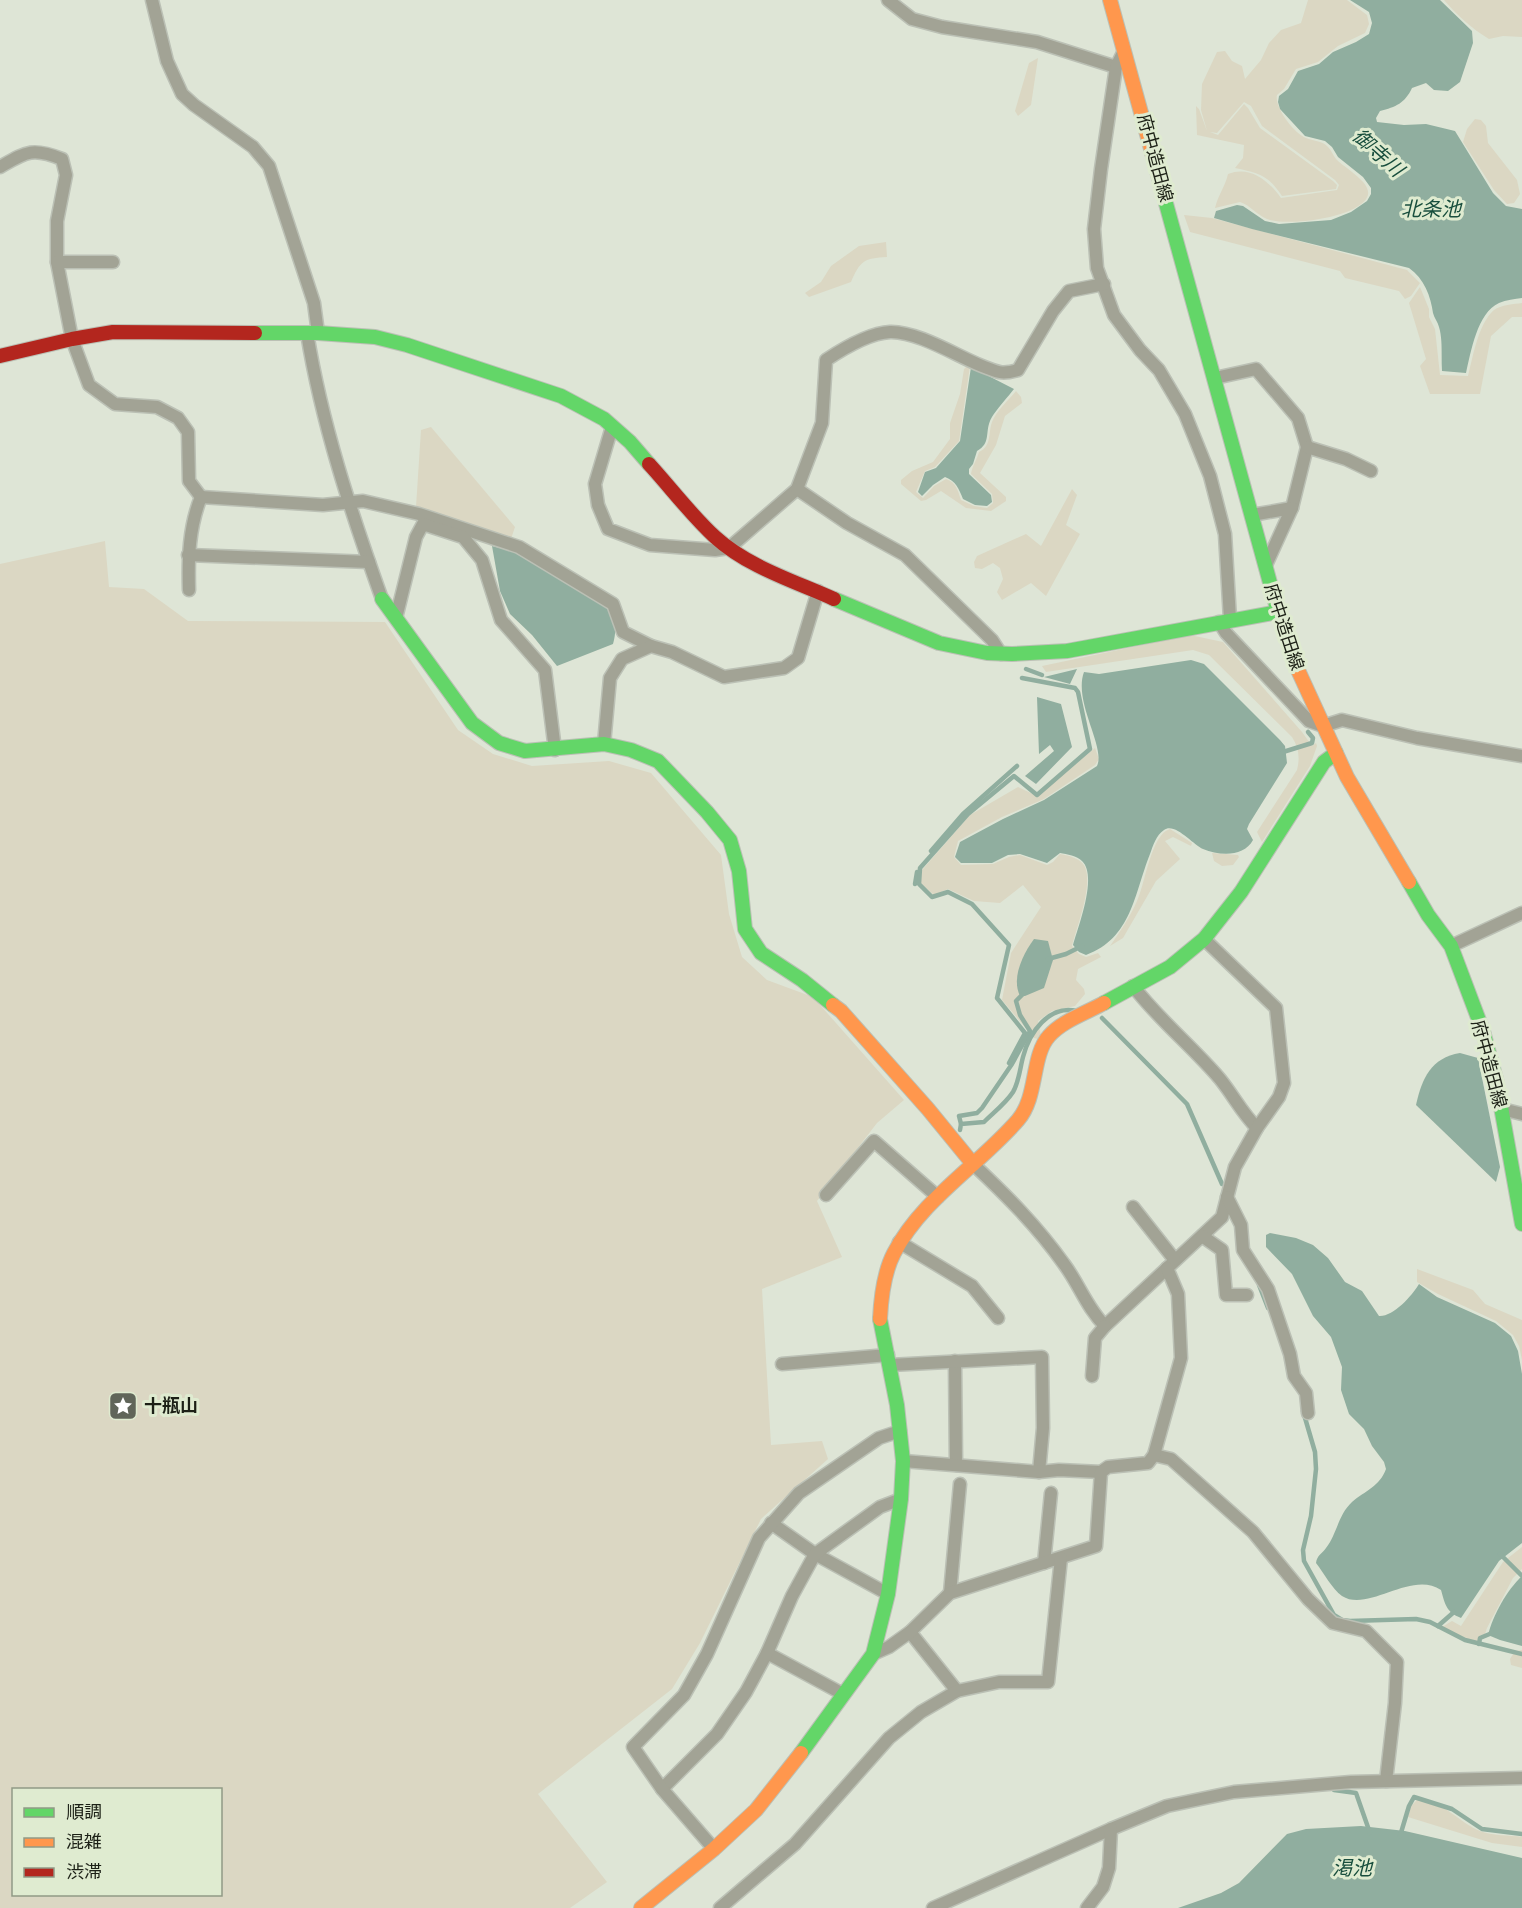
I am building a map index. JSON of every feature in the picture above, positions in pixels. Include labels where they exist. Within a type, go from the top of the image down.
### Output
[{"type":"street","points":[[152,0],[167,61],[182,94],[253,147],[269,166],[314,303],[312,333],[322,413],[347,501],[382,599],[472,723],[499,743],[525,751],[604,744],[631,750],[658,761],[707,812],[730,840],[740,871],[745,928],[761,953],[802,980],[841,1011],[928,1109],[973,1164],[1023,1211],[1065,1265],[1093,1314],[1105,1326]]},
{"type":"street","points":[[888,0],[912,20],[1037,42],[1116,68]]},
{"type":"street","name":"府中造田線","points":[[1110,0],[1278,612],[1293,659],[1347,777],[1428,915],[1451,946],[1462,972],[1483,1031],[1496,1079],[1522,1224]]},
{"type":"street","points":[[1125,50],[1116,68],[1094,229],[1097,268],[1114,315],[1140,350],[1159,369],[1185,414],[1210,476],[1225,534],[1226,633],[1309,721],[1323,726],[1342,720],[1417,738],[1522,756]]},
{"type":"street","points":[[0,167],[28,152],[52,155],[62,159],[66,175],[57,221],[57,262],[72,339],[89,385],[115,404],[157,407],[178,418],[188,432],[189,481],[201,497],[323,504],[363,501],[419,514],[519,547],[613,604],[623,632],[724,677],[784,668],[798,657],[818,591]]},
{"type":"street","points":[[57,262],[112,262]]},
{"type":"street","points":[[612,427],[595,484],[598,505],[608,529],[650,545],[715,550],[729,548],[797,489],[822,423],[826,360],[839,351],[878,334],[893,332],[922,339],[963,359],[1005,374],[1018,370],[1053,311],[1069,291],[1104,284]]},
{"type":"street","points":[[0,356],[113,332],[312,333],[375,337],[435,353],[584,406],[630,442],[715,537],[729,548],[764,568],[939,643],[968,650],[1001,654],[1067,651],[1278,612]]},
{"type":"street","points":[[1215,378],[1256,369],[1298,418],[1307,447],[1292,508],[1266,566]]},
{"type":"street","points":[[1307,447],[1346,459],[1371,471]]},
{"type":"street","points":[[797,489],[847,523],[905,555],[992,640],[1001,654]]},
{"type":"street","points":[[189,590],[189,555],[193,516],[201,497]]},
{"type":"street","points":[[1252,515],[1292,508]]},
{"type":"street","points":[[416,537],[411,526],[419,514]]},
{"type":"street","points":[[396,618],[416,537],[423,524],[463,537],[482,560],[501,620],[545,670],[555,750]]},
{"type":"street","points":[[189,555],[369,562]]},
{"type":"street","points":[[604,744],[609,678],[622,659],[651,646]]},
{"type":"street","points":[[641,1908],[714,1849],[756,1810],[778,1784],[873,1653],[888,1594],[902,1499],[903,1461],[900,1431],[880,1318],[881,1300],[888,1267],[899,1242],[938,1197],[1019,1119],[1026,1109],[1034,1088],[1039,1056],[1050,1035],[1062,1026],[1170,967],[1204,939],[1254,873],[1324,762],[1336,753]]},
{"type":"street","points":[[1451,946],[1522,913]]},
{"type":"street","points":[[1092,1376],[1095,1338],[1222,1217],[1235,1167],[1257,1128],[1279,1097],[1284,1083],[1276,1008],[1204,939]]},
{"type":"street","points":[[1134,986],[1146,1003],[1220,1079],[1247,1118],[1257,1128]]},
{"type":"street","points":[[1502,1109],[1522,1114]]},
{"type":"street","points":[[826,1195],[874,1141],[938,1197]]},
{"type":"street","points":[[1227,1197],[1240,1225],[1243,1251],[1268,1289],[1290,1354],[1294,1376],[1306,1393],[1308,1413]]},
{"type":"street","points":[[903,1461],[1038,1473],[1059,1470],[1101,1472],[1108,1467],[1148,1463],[1154,1455],[1181,1358],[1178,1294],[1171,1264],[1134,1207]]},
{"type":"street","points":[[1202,1236],[1222,1250],[1226,1295],[1247,1295]]},
{"type":"street","points":[[899,1242],[972,1286],[998,1318]]},
{"type":"street","points":[[782,1364],[1042,1357],[1043,1428],[1038,1473]]},
{"type":"street","points":[[955,1361],[956,1465]]},
{"type":"street","points":[[714,1849],[662,1789],[633,1747],[684,1695],[707,1654],[759,1538],[771,1523],[799,1493],[879,1438],[900,1431]]},
{"type":"street","points":[[1154,1455],[1170,1459],[1253,1532],[1308,1599],[1333,1623],[1366,1630],[1397,1662],[1386,1781]]},
{"type":"street","points":[[873,1653],[889,1647],[910,1632],[950,1593],[1096,1546],[1101,1472]]},
{"type":"street","points":[[950,1593],[960,1484]]},
{"type":"street","points":[[1044,1563],[1051,1493]]},
{"type":"street","points":[[662,1789],[717,1734],[746,1692],[815,1554],[880,1507],[902,1499]]},
{"type":"street","points":[[771,1523],[815,1554],[888,1594]]},
{"type":"street","points":[[720,1908],[795,1844],[889,1738],[921,1712],[957,1691],[999,1682],[1048,1682],[1061,1558]]},
{"type":"street","points":[[910,1632],[957,1691]]},
{"type":"street","points":[[767,1653],[843,1694]]},
{"type":"street","points":[[933,1908],[1167,1806],[1234,1792],[1386,1781],[1522,1778]]},
{"type":"street","points":[[1088,1908],[1103,1887],[1109,1868],[1111,1829]]},
{"type":"shaded area","points":[[1308,0],[1347,0],[1367,15],[1369,24],[1365,33],[1338,46],[1318,62],[1296,69],[1284,89],[1277,95],[1277,100],[1286,119],[1296,131],[1306,138],[1325,144],[1336,159],[1366,185],[1367,198],[1361,204],[1341,214],[1297,222],[1267,219],[1240,202],[1215,208],[1228,174],[1236,172],[1258,176],[1281,198],[1337,190],[1339,185],[1335,180],[1262,126],[1251,106],[1244,102],[1217,133],[1210,132],[1218,135],[1244,104],[1260,128],[1333,181],[1337,185],[1336,189],[1282,196],[1272,183],[1262,176],[1235,168],[1243,158],[1244,145],[1197,135],[1196,106],[1207,131],[1201,110],[1202,84],[1217,52],[1225,51],[1232,61],[1242,66],[1245,79],[1261,60],[1269,43],[1281,30],[1301,23]]},
{"type":"shaded area","points":[[1444,0],[1522,0],[1522,37],[1503,36],[1489,39],[1465,21]]},
{"type":"shaded area","points":[[1038,58],[1031,105],[1018,116],[1015,111],[1029,63]]},
{"type":"shaded area","points":[[1475,119],[1481,120],[1486,126],[1488,143],[1517,180],[1520,194],[1514,203],[1507,204],[1494,190],[1463,142],[1467,129]]},
{"type":"shaded area","points":[[1184,215],[1212,218],[1407,270],[1420,283],[1411,296],[1405,299],[1399,291],[1345,278],[1340,271],[1190,232]]},
{"type":"shaded area","points":[[886,242],[887,257],[873,258],[864,262],[857,269],[851,282],[809,297],[805,293],[821,282],[831,266],[859,246]]},
{"type":"shaded area","points":[[1420,287],[1435,329],[1440,375],[1468,376],[1477,341],[1488,316],[1500,307],[1522,303],[1522,317],[1512,317],[1491,336],[1480,394],[1430,394],[1420,366],[1426,359],[1409,303]]},
{"type":"shaded area","points":[[970,366],[959,441],[935,467],[925,471],[916,492],[923,498],[934,486],[946,479],[958,490],[961,500],[974,506],[987,508],[993,503],[992,494],[971,474],[972,469],[979,452],[988,443],[994,418],[1016,391],[1022,403],[1005,416],[996,445],[980,473],[1006,497],[1006,501],[991,511],[966,508],[941,491],[921,501],[901,484],[901,480],[912,471],[933,462],[950,439],[950,423],[960,394],[964,369]]},
{"type":"shaded area","points":[[431,427],[515,527],[511,539],[416,507],[421,430]]},
{"type":"shaded area","points":[[1072,489],[1077,495],[1066,525],[1080,534],[1046,596],[1031,583],[1002,600],[997,592],[1003,579],[1000,568],[993,563],[982,569],[975,568],[974,562],[977,556],[1026,534],[1041,546]]},
{"type":"shaded area","points":[[105,541],[109,587],[144,589],[188,621],[385,622],[458,730],[493,754],[532,766],[609,761],[651,773],[721,855],[729,914],[742,957],[767,980],[813,997],[904,1100],[877,1123],[817,1201],[842,1257],[762,1289],[771,1445],[822,1441],[828,1459],[761,1519],[700,1643],[672,1689],[538,1794],[607,1882],[570,1908],[0,1908],[0,564]]},
{"type":"shaded area","points":[[1190,635],[1223,642],[1312,746],[1316,743],[1310,766],[1262,842],[1257,832],[1297,770],[1299,757],[1297,749],[1292,737],[1209,655],[1193,650],[1046,672],[1042,666]]},
{"type":"shaded area","points":[[1095,748],[1099,759],[1095,765],[1044,799],[1002,817],[958,841],[954,857],[961,865],[993,864],[1020,855],[1047,865],[1060,854],[1078,859],[1085,867],[1086,895],[1072,946],[1079,954],[1086,957],[1098,953],[1101,957],[1078,969],[1076,980],[1084,989],[1085,994],[1075,1006],[1052,1011],[1038,1021],[1041,1036],[1038,1039],[1034,1038],[1002,1000],[1011,953],[1041,907],[1023,885],[1000,903],[974,901],[948,889],[934,895],[920,883],[922,870],[970,815],[1018,787],[1037,796]]},
{"type":"shaded area","points":[[1170,829],[1192,843],[1191,846],[1173,837],[1165,841],[1180,859],[1156,881],[1123,938],[1110,946],[1137,901],[1158,840]]},
{"type":"shaded area","points":[[1212,853],[1238,855],[1239,857],[1233,865],[1222,866],[1214,861]]},
{"type":"shaded area","points":[[1417,1269],[1473,1290],[1485,1304],[1522,1320],[1522,1360],[1519,1346],[1513,1335],[1496,1321],[1417,1282]]},
{"type":"shaded area","points":[[1522,1547],[1522,1569],[1513,1578],[1485,1634],[1479,1636],[1478,1642],[1466,1639],[1442,1627],[1452,1621],[1461,1626],[1503,1562]]},
{"type":"shaded area","points":[[1522,1650],[1522,1668],[1511,1665],[1510,1659],[1515,1651]]},
{"type":"shaded area","points":[[1417,1800],[1436,1804],[1485,1833],[1522,1837],[1522,1847],[1492,1843],[1408,1817],[1411,1806]]},
{"type":"water","name":"北条池","points":[[1350,0],[1440,0],[1472,31],[1473,43],[1460,82],[1448,91],[1434,90],[1426,83],[1412,88],[1403,101],[1380,111],[1376,118],[1377,122],[1404,125],[1426,124],[1455,131],[1493,193],[1506,206],[1522,209],[1522,298],[1499,303],[1485,315],[1476,334],[1466,373],[1442,371],[1440,332],[1431,301],[1419,277],[1409,268],[1214,218],[1216,211],[1237,205],[1243,206],[1265,221],[1279,224],[1331,220],[1351,212],[1367,201],[1371,188],[1363,177],[1338,157],[1325,141],[1305,136],[1280,109],[1278,102],[1279,96],[1288,89],[1298,71],[1319,64],[1333,52],[1369,34],[1372,23],[1369,12]]},
{"type":"water","points":[[971,367],[1014,389],[997,409],[989,425],[986,441],[977,451],[969,469],[969,474],[991,495],[992,502],[987,506],[975,505],[963,499],[954,483],[945,477],[922,496],[918,492],[925,472],[936,468],[960,441]]},
{"type":"water","points":[[492,546],[512,551],[607,607],[615,625],[613,644],[557,666],[532,635],[510,614],[500,591]]},
{"type":"water","points":[[1191,660],[1204,664],[1280,740],[1285,746],[1287,763],[1249,824],[1247,829],[1253,840],[1244,850],[1231,854],[1217,853],[1199,847],[1179,831],[1168,828],[1161,832],[1154,844],[1135,899],[1122,926],[1113,938],[1086,955],[1079,952],[1073,945],[1088,889],[1086,868],[1082,861],[1060,853],[1047,863],[1020,854],[1008,855],[992,863],[961,863],[955,857],[960,842],[1044,800],[1097,766],[1099,758],[1097,748],[1083,697],[1084,672],[1099,674]]},
{"type":"water","points":[[1077,669],[1070,684],[1044,677]]},
{"type":"water","points":[[1037,697],[1061,704],[1072,747],[1036,784],[1025,776],[1054,751],[1050,745],[1039,754]]},
{"type":"water","points":[[1034,939],[1048,941],[1053,960],[1044,988],[1020,996],[1018,974],[1022,959]]},
{"type":"water","points":[[1460,1053],[1478,1058],[1500,1167],[1496,1182],[1416,1105],[1421,1086],[1429,1071],[1442,1059]]},
{"type":"water","points":[[1270,1233],[1296,1238],[1313,1245],[1328,1258],[1345,1282],[1362,1291],[1379,1316],[1396,1309],[1407,1300],[1419,1284],[1437,1297],[1495,1323],[1511,1336],[1518,1351],[1522,1374],[1522,1543],[1499,1561],[1461,1618],[1449,1610],[1441,1590],[1429,1585],[1417,1585],[1352,1600],[1338,1593],[1316,1563],[1330,1543],[1347,1507],[1376,1484],[1386,1469],[1364,1429],[1349,1414],[1341,1390],[1342,1367],[1331,1337],[1313,1316],[1292,1274],[1266,1247],[1266,1235]]},
{"type":"water","points":[[1522,1576],[1522,1646],[1488,1635],[1501,1603]]},
{"type":"water","name":"渇池","points":[[1361,1826],[1405,1831],[1522,1858],[1522,1908],[1178,1908],[1221,1893],[1239,1883],[1287,1834],[1306,1829]]},
{"type":"waterway","points":[[1026,669],[1042,675]]},
{"type":"waterway","points":[[1009,1063],[1025,1033],[997,998],[1009,945],[972,904],[948,892],[932,897],[919,884],[920,868],[968,814],[1014,776],[1037,795],[1090,749],[1078,692],[1075,688],[1022,678]]},
{"type":"waterway","points":[[1283,752],[1312,743],[1313,738],[1308,732]]},
{"type":"waterway","points":[[931,851],[963,814],[1017,766]]},
{"type":"waterway","points":[[915,884],[917,872]]},
{"type":"waterway","points":[[1048,959],[1082,946]]},
{"type":"waterway","points":[[961,1124],[959,1116],[977,1113],[982,1108],[1012,1064],[1030,1031],[1020,1015],[1016,1001],[1024,993]]},
{"type":"waterway","points":[[960,1130],[961,1124],[984,1122],[1010,1096],[1017,1084],[1026,1048],[1042,1022],[1058,1012],[1077,1011]]},
{"type":"waterway","points":[[1102,1018],[1187,1104],[1222,1184]]},
{"type":"waterway","points":[[1259,1285],[1268,1308]]},
{"type":"waterway","points":[[1303,1411],[1315,1452],[1316,1469],[1311,1516],[1303,1550],[1304,1561],[1334,1615],[1342,1620],[1350,1621],[1416,1619],[1430,1622],[1465,1640],[1522,1654]]},
{"type":"waterway","points":[[1500,1554],[1522,1576]]},
{"type":"waterway","points":[[1438,1626],[1454,1612]]},
{"type":"waterway","points":[[1479,1644],[1480,1638],[1492,1633]]},
{"type":"waterway","points":[[1334,1790],[1356,1793],[1370,1833]]},
{"type":"waterway","points":[[1400,1836],[1414,1797],[1452,1809],[1482,1829],[1522,1834]]},
{"type":"traffic: fast","points":[[1159,178],[1278,612],[1297,668]]},
{"type":"traffic: fast","points":[[255,333],[318,333],[375,337],[407,345],[561,396],[604,419],[630,442],[649,464]]},
{"type":"traffic: fast","points":[[382,599],[472,723],[499,743],[525,751],[604,744],[631,750],[658,761],[707,812],[730,840],[739,871],[745,929],[761,953],[802,980],[833,1005]]},
{"type":"traffic: fast","points":[[834,599],[939,643],[987,653],[1012,654],[1067,651],[1278,612]]},
{"type":"traffic: fast","points":[[1104,1003],[1170,967],[1204,939],[1241,892],[1324,762],[1336,753]]},
{"type":"traffic: fast","points":[[1409,882],[1428,915],[1451,946],[1483,1031],[1496,1079],[1522,1224]]},
{"type":"traffic: fast","points":[[801,1753],[873,1654],[888,1594],[901,1499],[903,1461],[897,1405],[880,1319]]},
{"type":"traffic: slow","points":[[1110,0],[1159,178]]},
{"type":"traffic: slow","points":[[1297,668],[1347,777],[1409,882]]},
{"type":"traffic: slow","points":[[880,1319],[885,1277],[894,1253],[906,1234],[935,1199],[1018,1120],[1029,1100],[1039,1054],[1049,1036],[1067,1022],[1104,1003]]},
{"type":"traffic: slow","points":[[833,1005],[841,1011],[928,1109],[973,1164]]},
{"type":"traffic: slow","points":[[641,1908],[714,1849],[756,1810],[801,1753]]},
{"type":"traffic: jam","points":[[0,356],[113,332],[255,333]]},
{"type":"traffic: jam","points":[[649,464],[698,520],[728,548],[757,565],[834,599]]},
{"type":"place","name":"十瓶山","points":[[123,1406]]},
{"type":"water label","name":"御寺川","points":[[1378,153]]}]
